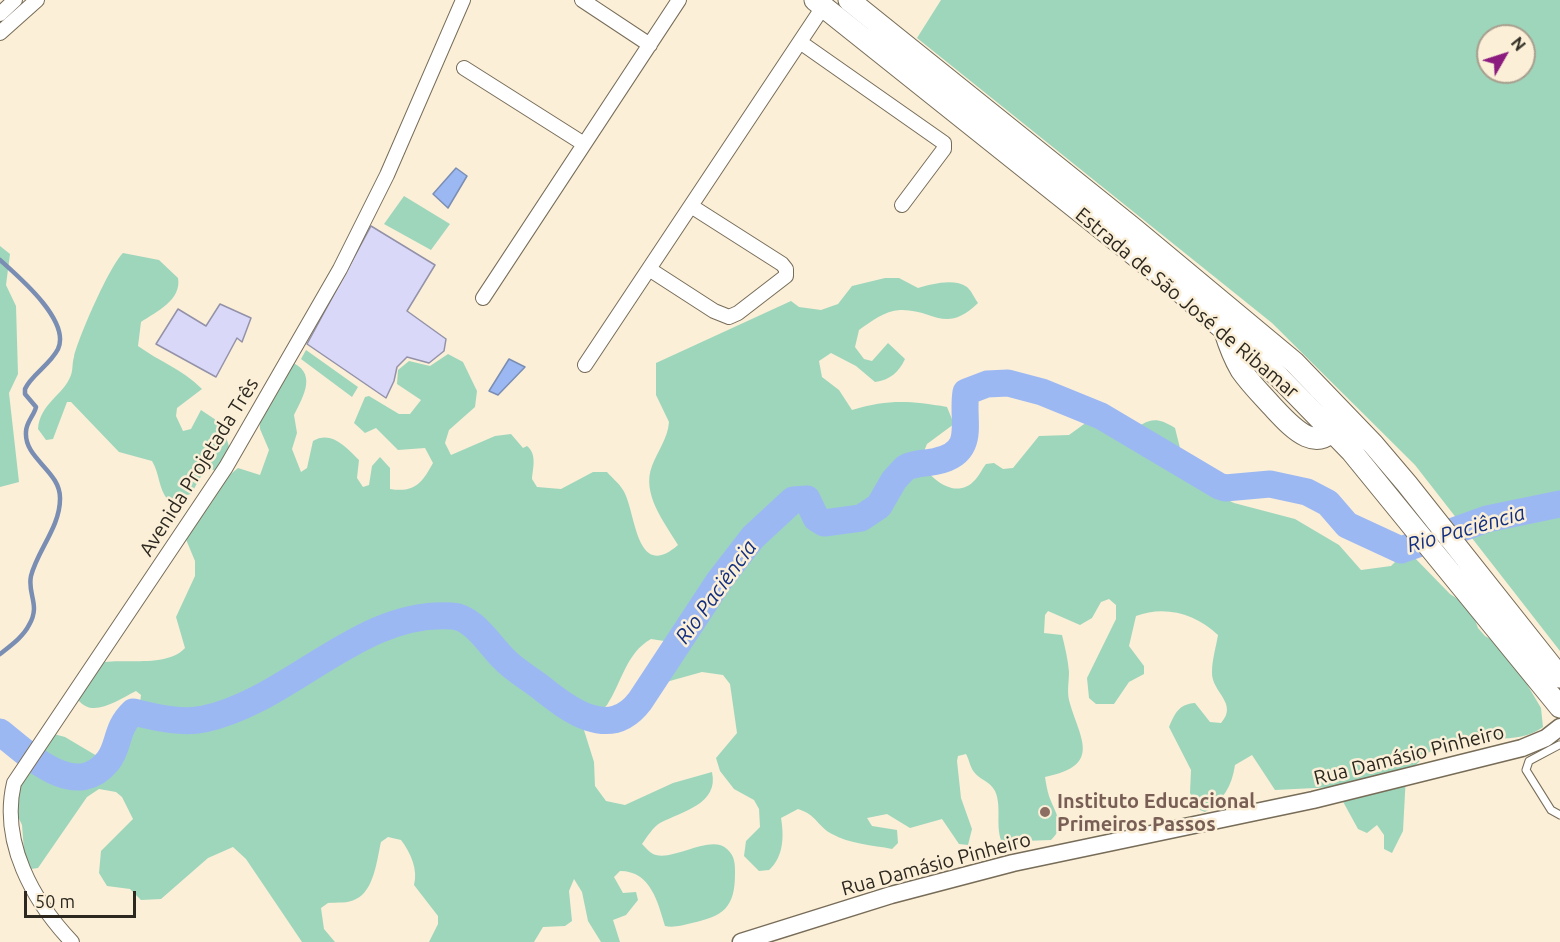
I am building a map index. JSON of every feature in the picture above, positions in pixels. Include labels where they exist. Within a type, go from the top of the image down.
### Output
[{"type":"main road","name":"Estrada de São José de Ribamar","points":[[849,0],[1238,313],[1294,362],[1373,444],[1418,514],[1560,707]]},
{"type":"main road","name":"Estrada de São José de Ribamar","points":[[819,3],[1224,328],[1240,369],[1293,429],[1313,438],[1333,432],[1418,514]]},
{"type":"main road","points":[[1333,432],[1342,412]]},
{"type":"main road","name":"Estrada de São José de Ribamar","points":[[1450,555],[1560,677]]},
{"type":"street","points":[[0,14],[15,0]]},
{"type":"street","points":[[0,33],[37,0]]},
{"type":"street","name":"Avenida Projetada Três","points":[[70,939],[34,897],[13,852],[6,808],[14,783],[226,467],[340,269],[387,175],[463,0]]},
{"type":"street","points":[[582,0],[650,45]]},
{"type":"street","points":[[483,298],[679,0]]},
{"type":"street","points":[[585,365],[800,42],[819,3]]},
{"type":"street","points":[[800,42],[944,143],[944,148],[902,205]]},
{"type":"street","points":[[464,68],[584,144]]},
{"type":"street","points":[[650,268],[714,311],[729,318],[738,314],[786,276],[786,269],[782,264],[691,206]]},
{"type":"street","name":"Rua Damásio Pinheiro","points":[[741,942],[891,895],[980,872],[1377,786],[1522,748],[1555,743],[1560,727]]},
{"type":"lane","points":[[1555,743],[1529,761],[1526,770],[1551,810],[1560,815]]},
{"type":"green space","points":[[941,0],[1560,0],[1560,651],[1415,465],[1272,323],[917,38]]},
{"type":"green space","points":[[404,196],[450,224],[431,250],[384,224]]},
{"type":"green space","points":[[0,246],[10,254],[6,285],[16,306],[18,374],[9,393],[19,482],[0,487]]},
{"type":"green space","points":[[123,253],[159,260],[178,278],[176,293],[167,305],[141,322],[138,346],[187,376],[202,389],[177,408],[176,416],[183,431],[191,429],[201,410],[219,422],[218,425],[223,428],[234,462],[220,473],[211,469],[203,473],[191,494],[168,500],[162,491],[152,461],[119,452],[71,402],[67,402],[53,439],[46,440],[38,429],[43,412],[68,382],[72,373],[73,359],[88,319],[110,272]]},
{"type":"green space","points":[[885,278],[899,278],[918,288],[943,283],[962,284],[968,288],[978,303],[967,312],[948,319],[900,310],[883,314],[859,330],[855,347],[864,359],[872,361],[888,343],[905,359],[900,368],[890,377],[875,382],[856,366],[831,353],[819,361],[822,377],[839,390],[852,410],[877,404],[900,402],[947,407],[954,424],[927,444],[920,461],[930,475],[944,485],[952,488],[968,486],[986,464],[994,463],[1003,469],[1013,468],[1039,436],[1069,435],[1091,419],[1106,420],[1127,433],[1151,421],[1161,421],[1175,428],[1181,452],[1174,469],[1187,480],[1234,503],[1295,519],[1339,545],[1361,570],[1391,566],[1404,553],[1411,554],[1450,594],[1470,607],[1478,628],[1485,636],[1505,647],[1541,708],[1543,727],[1521,737],[1458,740],[1440,745],[1429,752],[1406,775],[1403,831],[1392,853],[1384,849],[1384,835],[1377,825],[1367,833],[1358,829],[1335,787],[1275,790],[1252,755],[1235,765],[1232,780],[1226,792],[1205,812],[1200,810],[1190,793],[1191,770],[1169,727],[1178,710],[1185,705],[1195,703],[1210,722],[1221,723],[1226,716],[1226,703],[1216,686],[1212,672],[1218,635],[1200,622],[1180,613],[1158,611],[1136,616],[1129,646],[1144,666],[1144,674],[1129,682],[1114,704],[1096,704],[1089,698],[1087,678],[1116,619],[1116,605],[1109,599],[1101,602],[1092,618],[1080,625],[1048,611],[1045,615],[1044,633],[1062,635],[1069,667],[1069,700],[1083,748],[1081,757],[1075,765],[1063,772],[1045,777],[1048,794],[1059,824],[1056,835],[1051,840],[1024,841],[1009,849],[1005,847],[1001,841],[995,791],[974,772],[966,754],[958,756],[957,761],[961,798],[972,829],[968,845],[959,844],[942,819],[910,828],[887,814],[867,818],[872,826],[897,830],[898,843],[892,849],[861,844],[832,834],[809,814],[798,809],[781,818],[782,838],[778,859],[769,870],[759,871],[744,856],[746,841],[760,827],[759,809],[754,800],[734,789],[720,771],[716,758],[737,733],[730,684],[723,675],[702,672],[659,684],[664,641],[651,639],[630,660],[607,705],[583,727],[594,762],[595,786],[606,801],[625,805],[673,783],[712,772],[713,783],[705,799],[657,825],[642,844],[650,852],[664,856],[712,844],[720,845],[730,852],[735,867],[733,895],[725,909],[712,917],[678,926],[665,926],[656,898],[646,882],[631,872],[620,871],[614,877],[623,893],[636,892],[638,900],[626,915],[613,920],[620,942],[601,942],[588,921],[582,892],[574,879],[569,891],[572,921],[565,926],[543,927],[534,942],[429,942],[438,924],[438,916],[414,885],[414,868],[405,845],[401,840],[388,837],[381,842],[374,874],[362,895],[350,902],[328,903],[321,908],[324,929],[335,942],[302,942],[246,859],[233,847],[208,858],[161,899],[141,900],[130,889],[107,886],[99,873],[101,851],[133,819],[122,797],[116,792],[99,789],[87,797],[38,868],[31,869],[25,864],[22,825],[15,810],[20,768],[50,733],[65,737],[97,756],[112,747],[126,731],[140,703],[141,695],[136,691],[112,704],[95,708],[81,703],[76,696],[98,663],[156,660],[177,654],[185,648],[176,617],[195,576],[195,561],[180,525],[194,508],[212,502],[221,482],[238,468],[260,475],[269,450],[260,429],[259,413],[289,361],[303,371],[306,378],[302,400],[294,415],[297,433],[292,449],[301,472],[307,468],[313,441],[326,438],[338,442],[359,460],[357,478],[363,487],[369,485],[372,466],[380,457],[390,468],[390,489],[406,489],[417,485],[433,463],[425,448],[398,450],[376,428],[365,433],[354,423],[365,397],[369,396],[399,414],[410,414],[421,400],[397,384],[398,370],[409,361],[430,366],[448,354],[463,362],[477,391],[475,407],[449,430],[445,443],[451,455],[495,436],[511,434],[523,448],[527,446],[532,453],[534,461],[532,479],[537,487],[561,489],[593,472],[607,472],[623,490],[639,539],[645,549],[653,555],[664,554],[678,545],[656,508],[650,487],[649,477],[652,466],[669,422],[656,395],[656,363],[791,301],[799,307],[821,310],[838,304],[852,286]]},
{"type":"green space","points":[[306,350],[358,387],[352,397],[301,359]]},
{"type":"water","points":[[456,168],[467,176],[448,208],[433,194]]},
{"type":"water","points":[[509,359],[525,367],[498,395],[489,391]]},
{"type":"building","points":[[371,226],[435,265],[407,311],[446,339],[444,351],[429,363],[407,357],[397,367],[394,381],[386,398],[307,344]]},
{"type":"building","points":[[220,304],[251,318],[242,342],[237,338],[216,377],[156,344],[178,309],[206,326]]},
{"type":"waterway","points":[[0,260],[41,300],[57,326],[60,338],[55,355],[25,389],[25,394],[36,407],[26,428],[27,441],[36,458],[59,489],[59,509],[31,576],[34,605],[32,618],[16,641],[0,654]]},
{"type":"waterway","name":"Rio Paciência","points":[[0,732],[24,752],[52,770],[67,776],[81,777],[95,772],[108,761],[123,725],[133,712],[177,720],[204,719],[236,709],[266,694],[356,641],[387,627],[418,618],[452,616],[474,626],[511,666],[563,704],[589,718],[615,719],[628,713],[640,701],[719,581],[753,537],[793,500],[807,499],[816,518],[824,523],[861,518],[879,506],[894,480],[905,468],[950,457],[958,450],[965,434],[966,392],[987,384],[1008,383],[1042,392],[1101,416],[1219,486],[1225,488],[1270,484],[1307,492],[1328,503],[1347,525],[1401,550],[1487,519],[1560,504]]},
{"type":"place","name":"Instituto Educacional Primeiros Passos","points":[[1045,812]]}]
